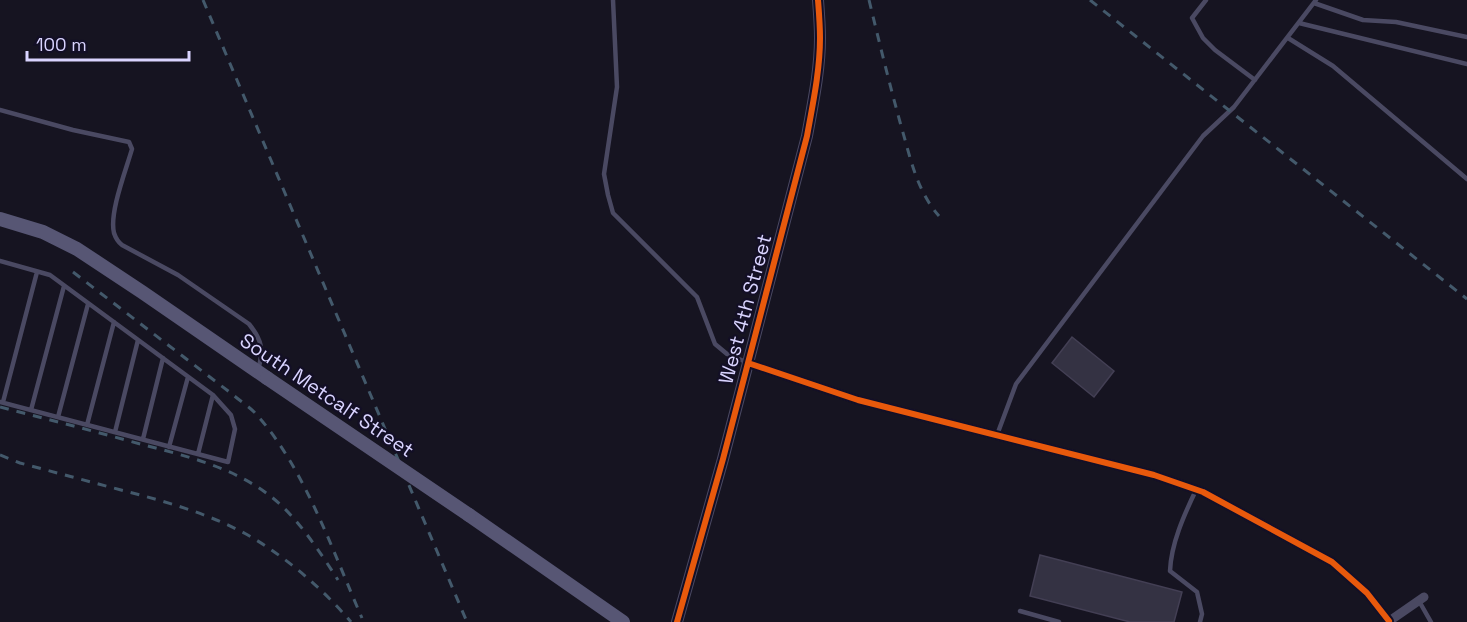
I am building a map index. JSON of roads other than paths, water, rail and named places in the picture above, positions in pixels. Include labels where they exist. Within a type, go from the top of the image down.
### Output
[{"type":"main road","name":"South Metcalf Street","points":[[0,219],[43,232],[77,249],[623,622]]},
{"type":"street","name":"West 4th Street","points":[[677,622],[723,459],[807,136],[814,102],[820,39],[818,0]]},
{"type":"street","points":[[748,363],[858,400],[1154,475],[1196,490],[1332,562],[1367,593],[1388,622],[1421,599]]},
{"type":"lane","points":[[613,0],[617,87],[604,174],[613,213],[697,297],[715,344],[727,354],[748,363]]},
{"type":"lane","points":[[1206,0],[1192,18],[1200,32],[1215,50],[1255,81]]},
{"type":"lane","points":[[997,435],[1016,384],[1203,136],[1234,107],[1315,1],[1363,20],[1396,22],[1467,37]]},
{"type":"lane","points":[[1299,22],[1467,64]]},
{"type":"lane","points":[[1288,38],[1333,66],[1467,179]]},
{"type":"lane","points":[[0,110],[73,130],[129,142],[132,149],[113,219],[117,240],[130,250],[178,274],[249,324],[259,338],[262,375]]},
{"type":"lane","points":[[0,261],[50,275],[213,395],[231,415],[235,429],[228,462],[1,402],[37,272]]},
{"type":"lane","points":[[31,410],[64,286]]},
{"type":"lane","points":[[58,417],[88,304]]},
{"type":"lane","points":[[87,425],[114,322]]},
{"type":"lane","points":[[115,432],[138,340]]},
{"type":"lane","points":[[143,440],[163,358]]},
{"type":"lane","points":[[170,447],[188,377]]},
{"type":"lane","points":[[198,454],[213,395]]},
{"type":"lane","points":[[1196,490],[1170,560],[1170,571],[1197,592],[1202,614],[1200,622]]},
{"type":"lane","points":[[1421,599],[1431,622]]},
{"type":"lane","points":[[1020,612],[1059,622]]},
{"type":"railway","points":[[203,0],[467,622]]},
{"type":"railway","points":[[869,0],[911,160],[919,184],[939,216]]},
{"type":"railway","points":[[1090,0],[1467,299]]},
{"type":"railway","points":[[73,272],[257,415],[290,460],[304,486],[362,618]]},
{"type":"railway","points":[[0,407],[202,461],[237,475],[269,495],[289,513],[338,580]]},
{"type":"railway","points":[[0,455],[20,463],[169,503],[246,534],[289,563],[328,597],[351,622]]}]
